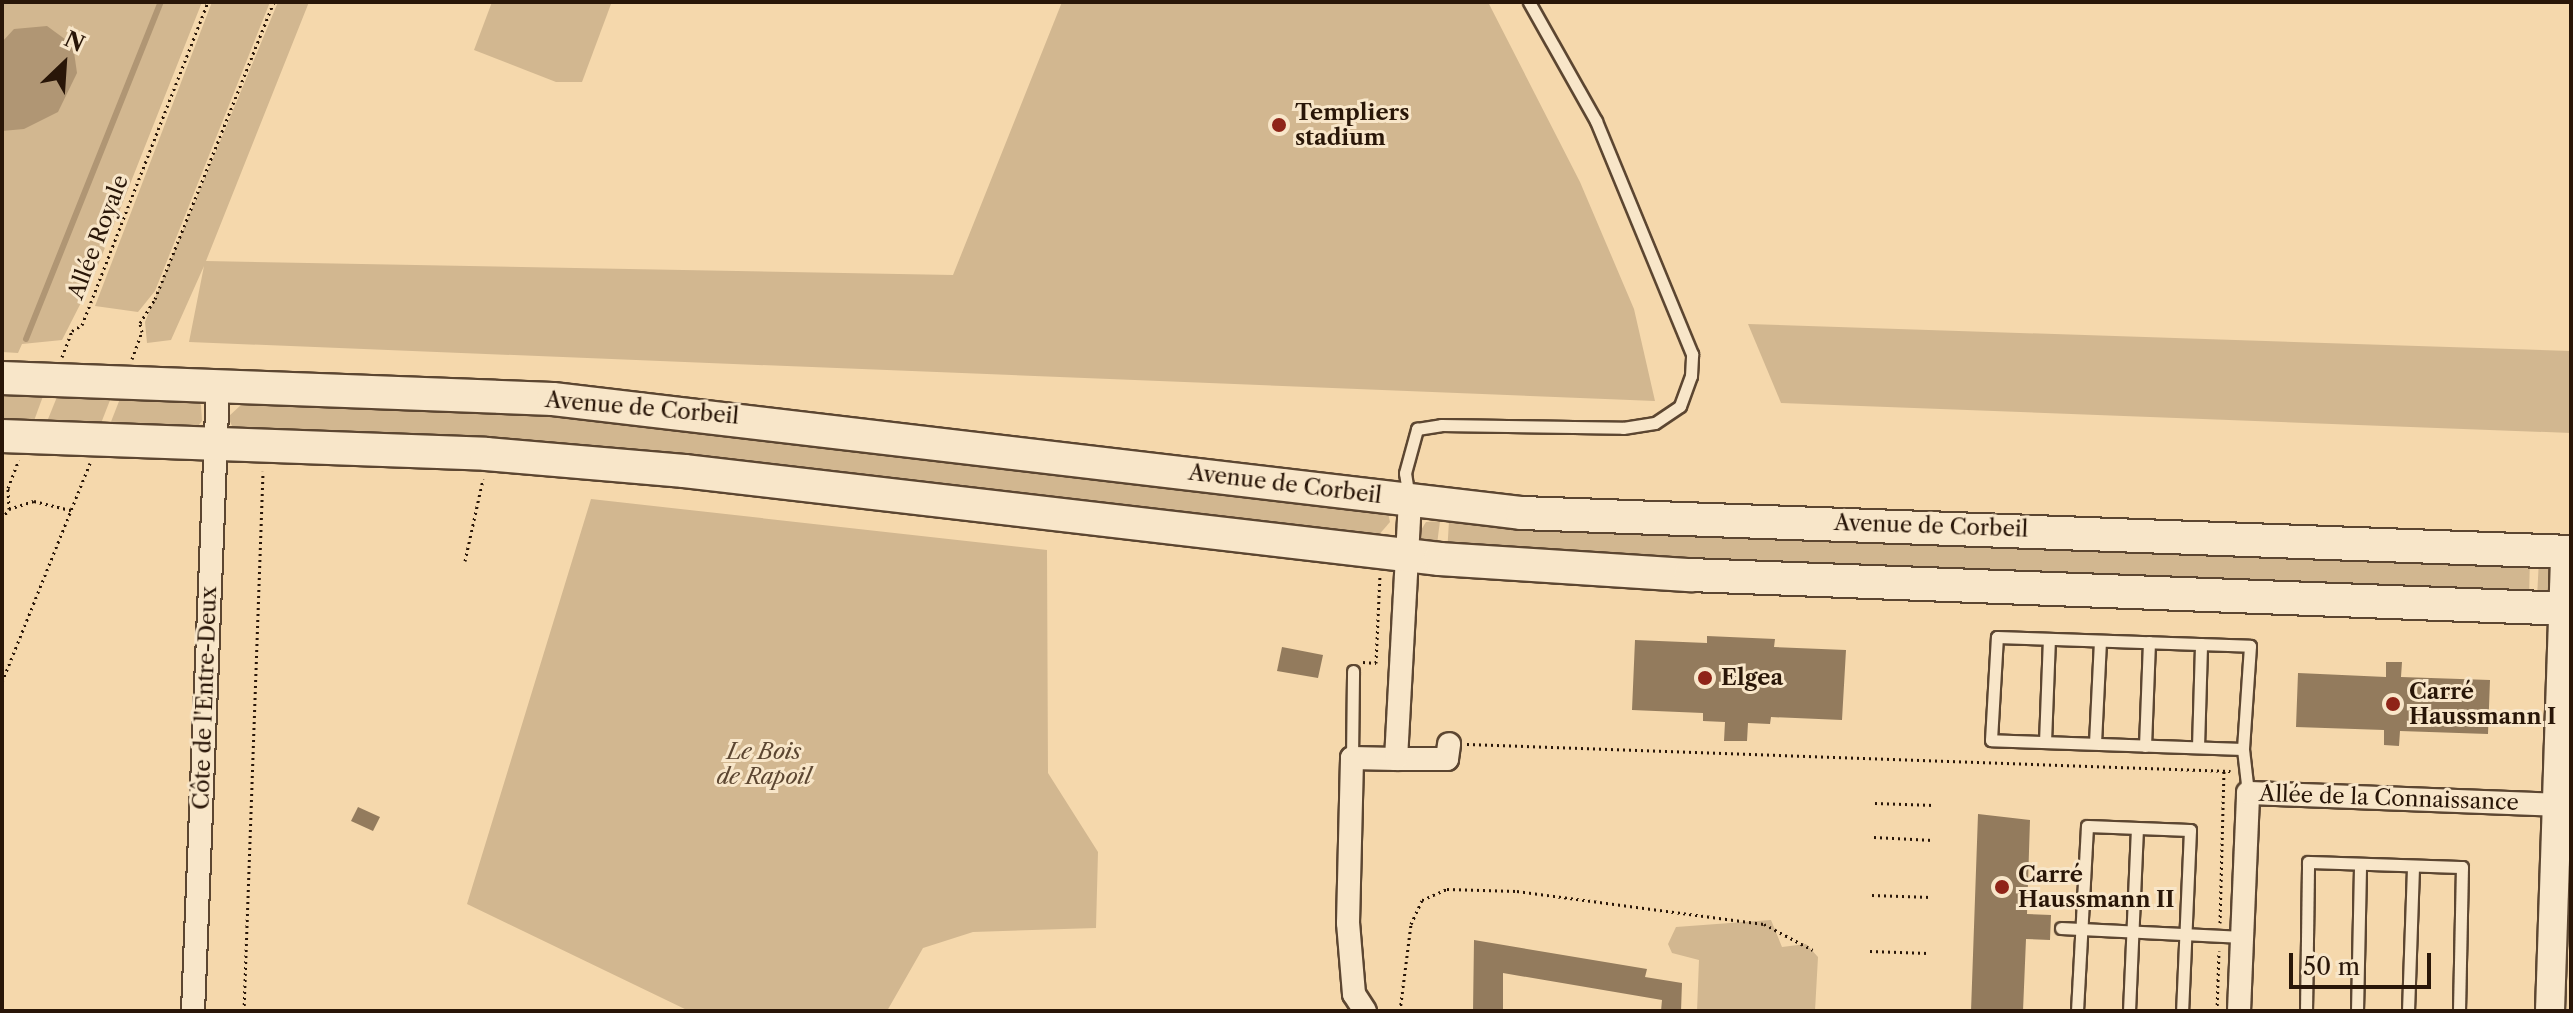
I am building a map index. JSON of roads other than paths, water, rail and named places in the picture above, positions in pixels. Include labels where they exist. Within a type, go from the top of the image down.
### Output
[{"type":"main road","name":"Avenue de Corbeil","points":[[2,378],[59,367],[218,385],[463,393],[686,411],[1522,513],[2568,552]]},
{"type":"main road","points":[[23,447],[213,444],[486,454],[684,471],[1403,554],[1690,575],[2567,610]]},
{"type":"street","name":"Côte de l'Entre-Deux","points":[[193,1011],[213,444],[218,385]]},
{"type":"street","points":[[1396,759],[1403,554],[1410,499]]},
{"type":"street","points":[[2550,1011],[2568,552]]},
{"type":"street","points":[[1365,1011],[1354,994],[1348,923],[1352,758],[1447,759],[1449,744]]},
{"type":"street","name":"Allée de la Connaissance","points":[[2239,1011],[2247,782],[2557,805]]},
{"type":"lane","points":[[1410,499],[1405,473],[1417,429],[1441,425],[1623,428],[1655,423],[1680,406],[1691,376],[1692,354],[1596,121],[1529,2]]},
{"type":"lane","points":[[2243,749],[1991,740],[1997,637],[2250,646],[2243,749],[2247,782]]},
{"type":"lane","points":[[2045,742],[2049,639]]},
{"type":"lane","points":[[2095,743],[2100,642]]},
{"type":"lane","points":[[2145,746],[2149,642]]},
{"type":"lane","points":[[2198,747],[2201,644]]},
{"type":"lane","points":[[1352,758],[1353,671]]},
{"type":"lane","points":[[2077,1011],[2087,826],[2190,830],[2182,1011]]},
{"type":"lane","points":[[2129,1011],[2137,828]]},
{"type":"lane","points":[[2306,1011],[2308,862],[2462,867],[2459,1011]]},
{"type":"lane","points":[[2357,1011],[2360,864]]},
{"type":"lane","points":[[2408,1011],[2413,866]]},
{"type":"lane","points":[[2061,928],[2243,937]]},
{"type":"waterway","points":[[26,339],[161,2]]},
{"type":"place","name":"Templiers stadium","points":[[1279,125]]},
{"type":"place","name":"Elgea","points":[[1705,678]]},
{"type":"place","name":"Carré Haussmann I","points":[[2393,704]]},
{"type":"place","name":"Carré Haussmann II","points":[[2002,887]]},
{"type":"park label","name":"Le Bois de Rapoil","points":[[764,764]]}]
